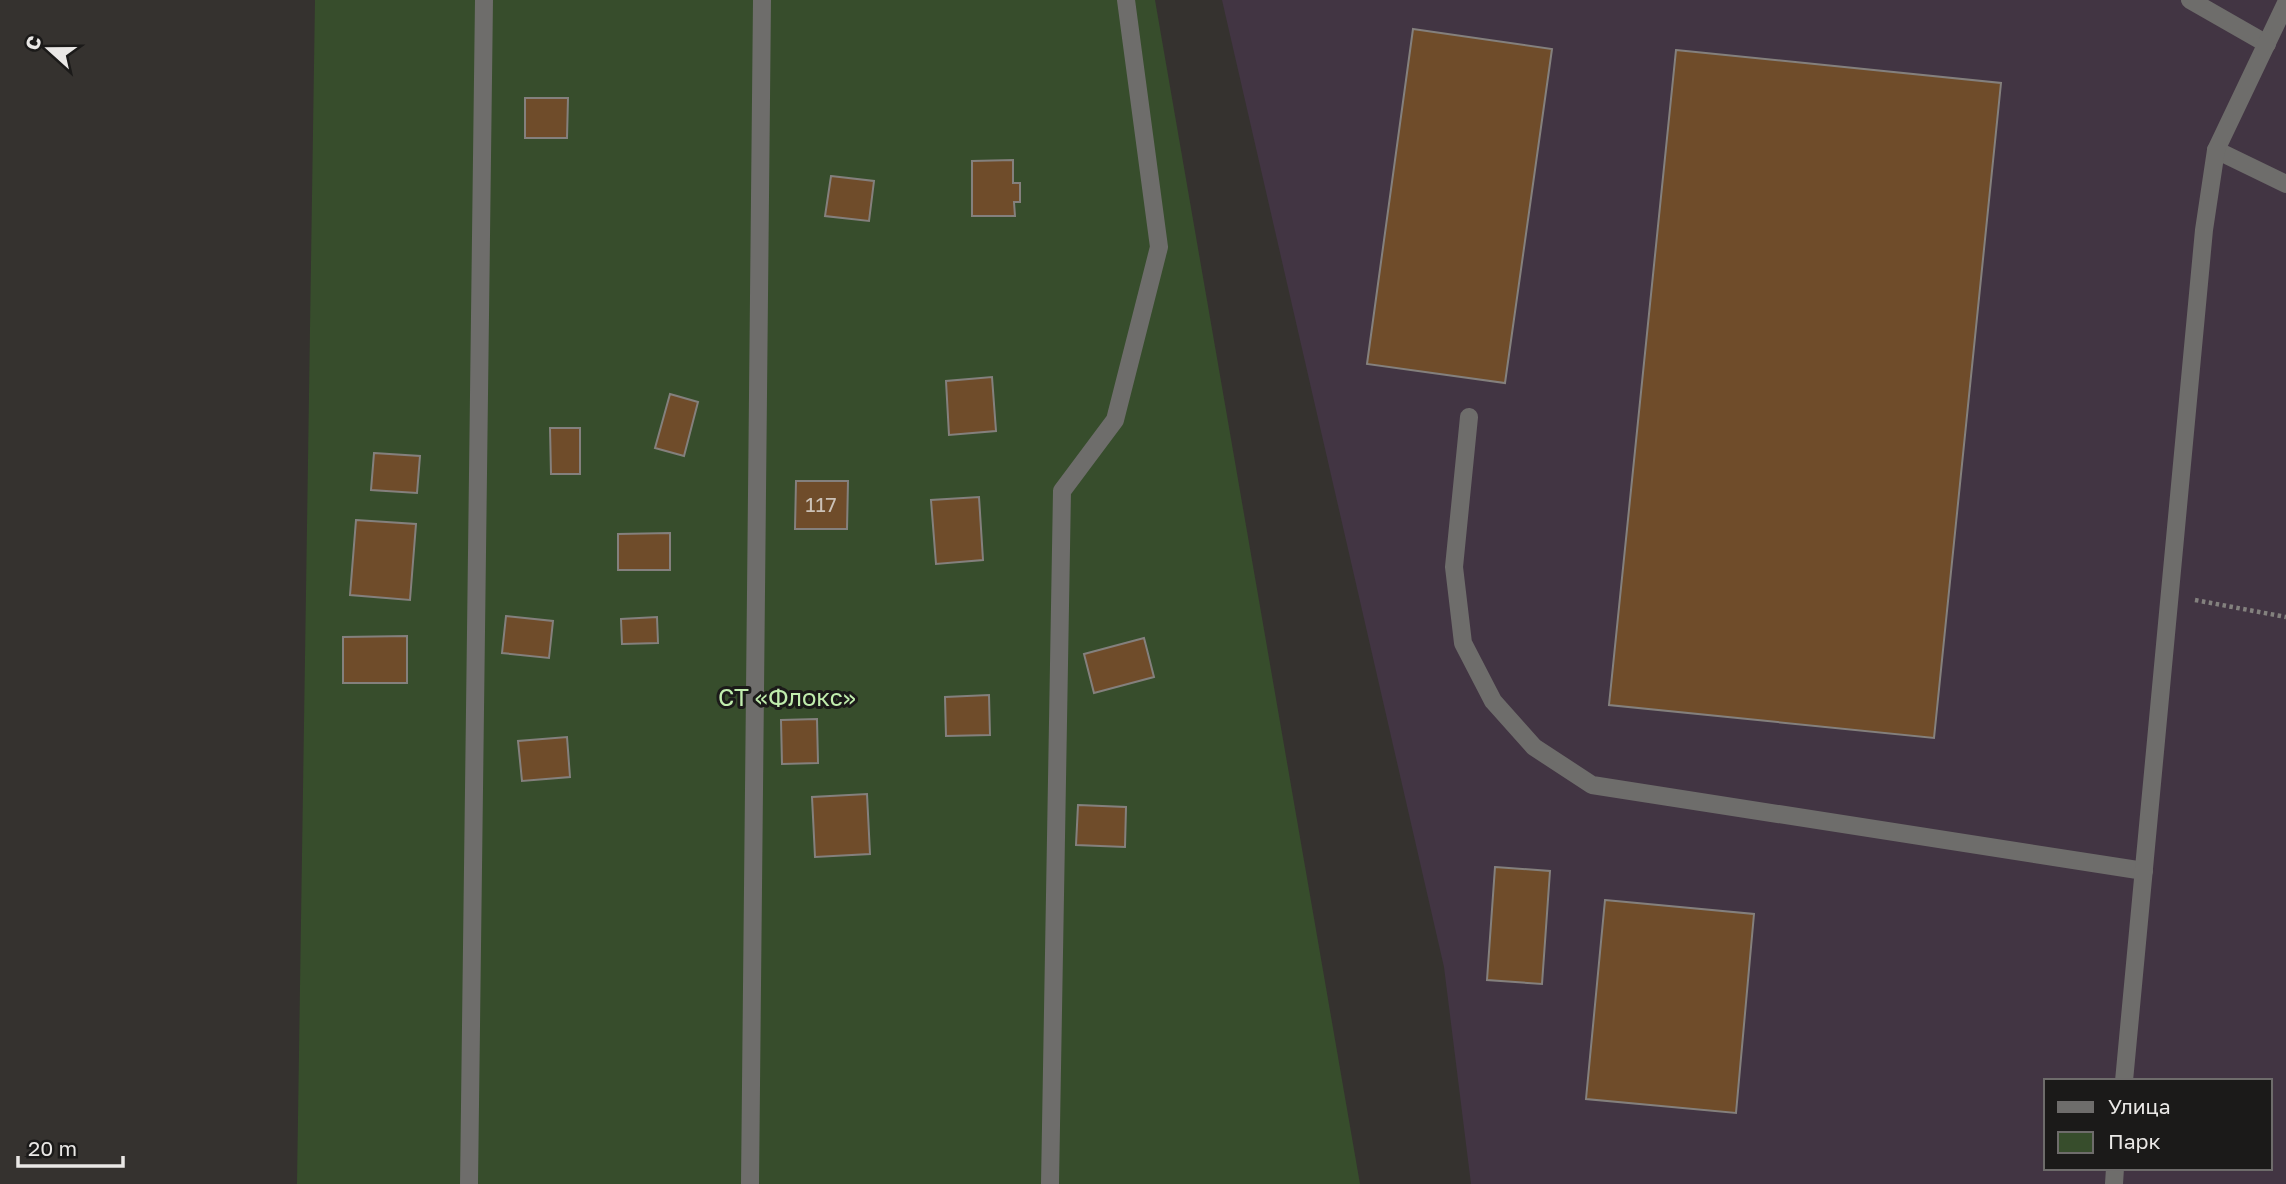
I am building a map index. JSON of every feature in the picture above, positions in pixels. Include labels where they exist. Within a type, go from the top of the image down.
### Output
[{"type":"street","points":[[469,1184],[484,0]]},
{"type":"street","points":[[750,1184],[762,0]]},
{"type":"street","points":[[1050,1184],[1062,491],[1115,420],[1159,247],[1126,0]]},
{"type":"street","points":[[2190,0],[2267,44]]},
{"type":"street","points":[[2124,1079],[2204,230],[2216,150],[2286,3]]},
{"type":"street","points":[[2216,150],[2286,184]]},
{"type":"street","points":[[1469,416],[1454,567],[1463,643],[1493,701],[1534,747],[1592,785],[2144,871]]},
{"type":"path","points":[[2170,595],[2286,617]]},
{"type":"shaded area","points":[[1222,0],[2286,0],[2286,1184],[1471,1184],[1444,967]]},
{"type":"green space","name":"СТ «Флокс»","points":[[315,0],[1155,0],[1360,1184],[297,1184]]},
{"type":"building","points":[[1413,29],[1552,49],[1505,383],[1367,364]]},
{"type":"building","points":[[1676,50],[2001,83],[1934,738],[1609,705]]},
{"type":"building","points":[[525,98],[568,98],[567,138],[525,138]]},
{"type":"building","points":[[1013,160],[1013,183],[1020,183],[1020,202],[1014,202],[1015,216],[972,216],[972,161]]},
{"type":"building","points":[[831,176],[874,181],[869,221],[825,216]]},
{"type":"building","points":[[992,377],[996,431],[949,435],[946,381]]},
{"type":"building","points":[[670,394],[698,402],[684,456],[655,448]]},
{"type":"building","points":[[550,428],[580,428],[580,474],[551,474]]},
{"type":"building","points":[[374,453],[420,456],[417,493],[371,490]]},
{"type":"building","points":[[796,481],[848,481],[847,529],[795,529]]},
{"type":"building","points":[[979,497],[983,560],[936,564],[931,500]]},
{"type":"building","points":[[356,520],[416,524],[410,600],[350,595]]},
{"type":"building","points":[[670,533],[670,570],[618,570],[618,534]]},
{"type":"building","points":[[506,616],[553,621],[549,658],[502,653]]},
{"type":"building","points":[[657,617],[658,643],[622,644],[621,619]]},
{"type":"building","points":[[407,636],[407,683],[343,683],[343,637]]},
{"type":"building","points":[[1144,638],[1154,677],[1094,693],[1084,654]]},
{"type":"building","points":[[989,695],[990,735],[946,736],[945,697]]},
{"type":"building","points":[[817,719],[818,763],[782,764],[781,720]]},
{"type":"building","points":[[567,737],[570,777],[522,781],[518,741]]},
{"type":"building","points":[[867,794],[870,854],[815,857],[812,797]]},
{"type":"building","points":[[1078,805],[1126,807],[1125,847],[1076,845]]},
{"type":"building","points":[[1495,867],[1550,871],[1542,984],[1487,980]]},
{"type":"building","points":[[1605,900],[1754,914],[1736,1113],[1586,1099]]}]
